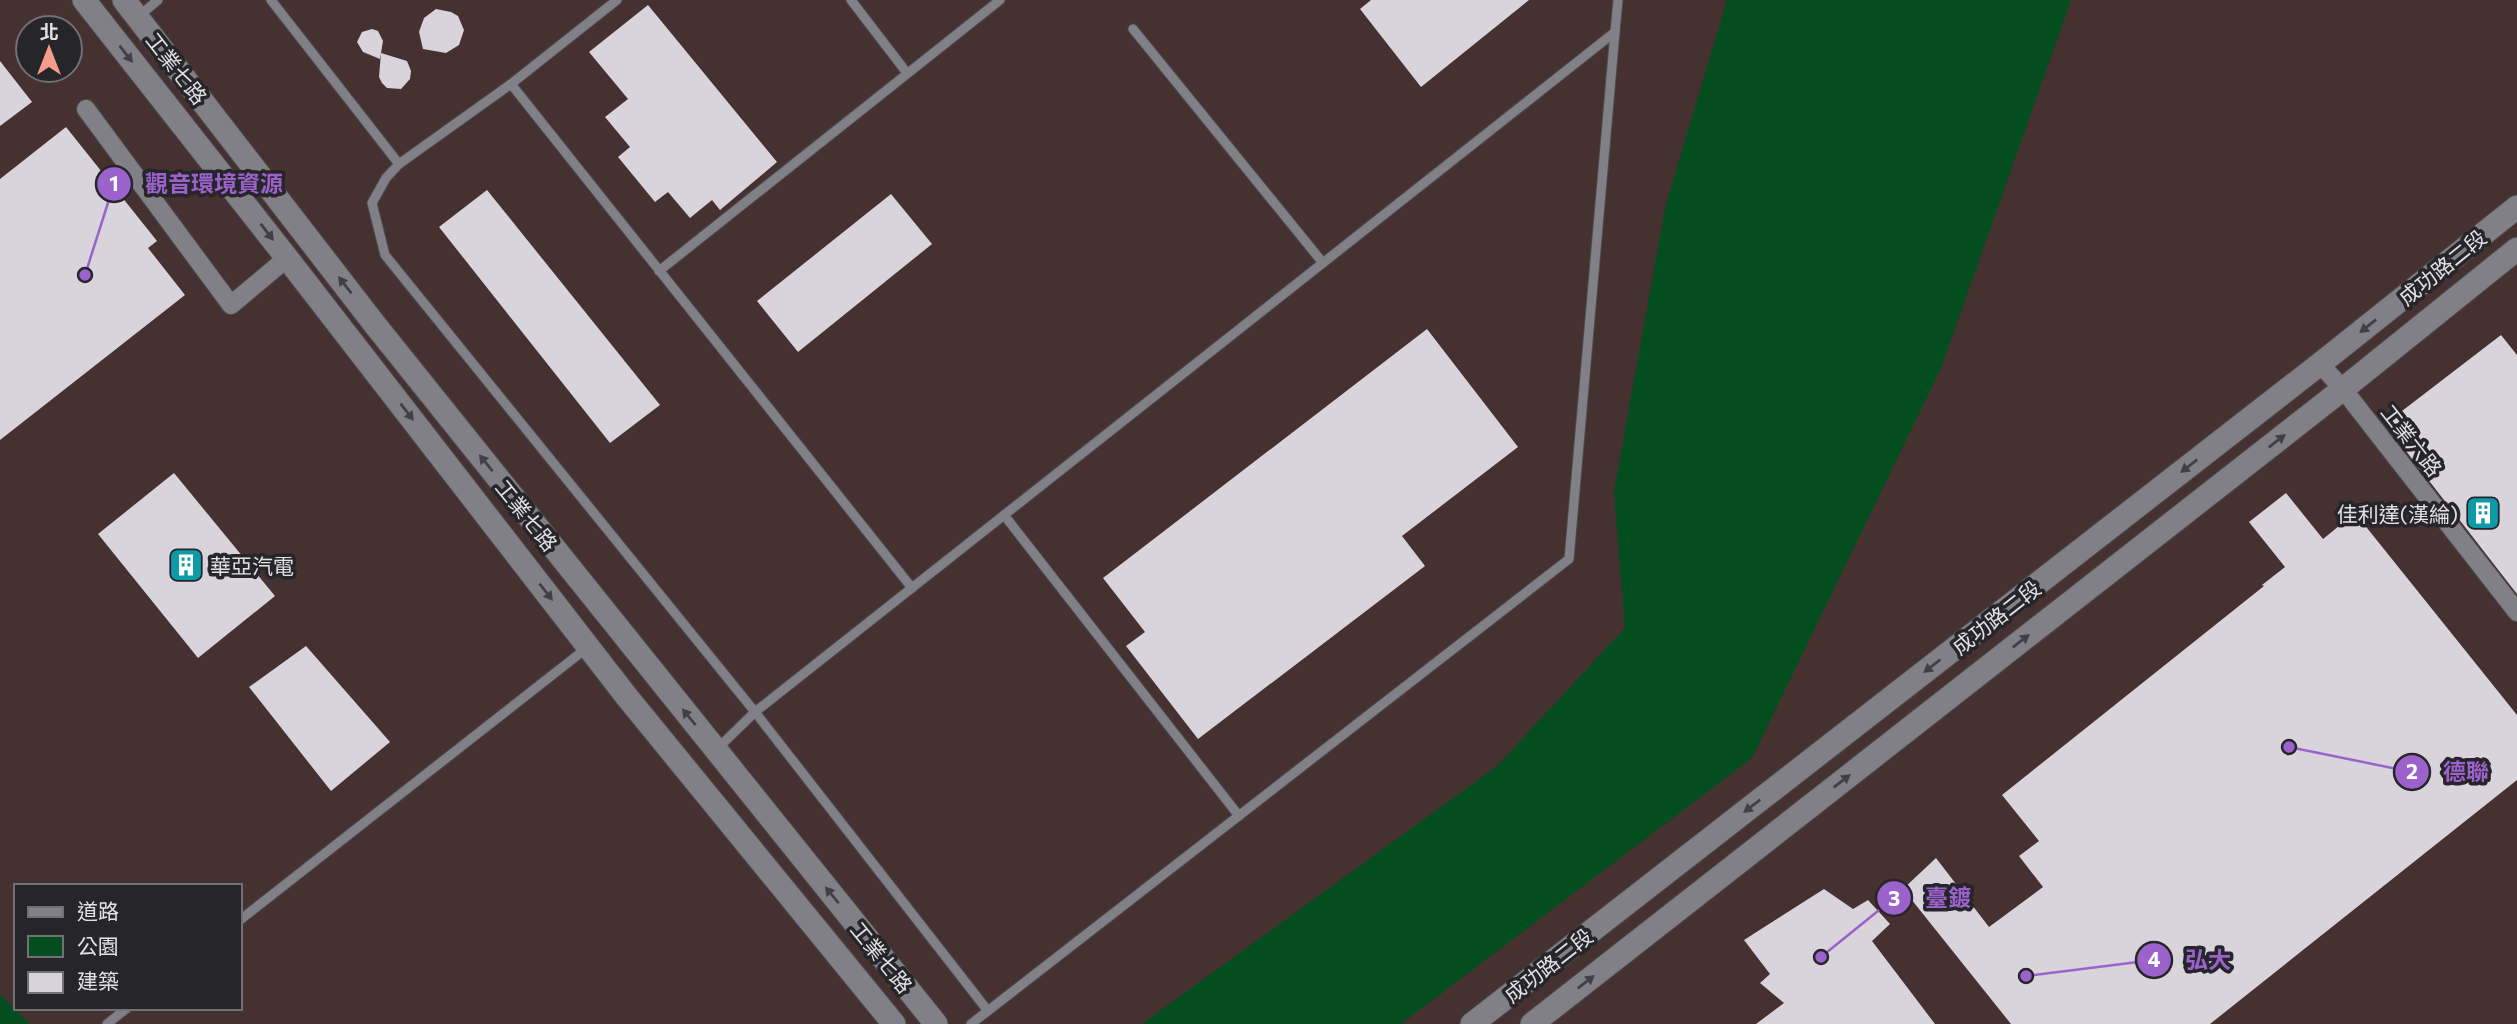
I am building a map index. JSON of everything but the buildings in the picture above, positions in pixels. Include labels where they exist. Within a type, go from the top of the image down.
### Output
[{"type":"street","name":"工業七路","points":[[84,0],[626,697],[894,1024]]},
{"type":"street","name":"工業七路","points":[[131,8],[376,326],[936,1024]]},
{"type":"street","points":[[86,108],[231,305],[287,258]]},
{"type":"street","name":"成功路二段","points":[[1472,1024],[2320,364],[2517,207]]},
{"type":"street","name":"成功路二段","points":[[1532,1024],[2343,389],[2517,249]]},
{"type":"street","name":"工業六路","points":[[2320,364],[2343,389],[2517,612]]},
{"type":"lane","points":[[131,8],[159,0]]},
{"type":"lane","points":[[271,0],[399,164]]},
{"type":"lane","points":[[617,0],[511,84],[399,164],[386,178],[372,203],[385,255],[755,712],[988,1011]]},
{"type":"lane","points":[[851,0],[907,73]]},
{"type":"lane","points":[[659,271],[1000,0]]},
{"type":"lane","points":[[971,1024],[1569,559],[1618,0]]},
{"type":"lane","points":[[1133,29],[1323,263]]},
{"type":"lane","points":[[716,750],[755,712],[1615,32]]},
{"type":"lane","points":[[511,84],[912,588]]},
{"type":"lane","points":[[1004,515],[1239,816]]},
{"type":"lane","points":[[242,918],[588,646]]},
{"type":"lane","points":[[107,1024],[124,1010]]},
{"type":"shaded area","points":[[0,0],[2517,0],[2517,1024],[0,1024]]},
{"type":"green space","points":[[1727,0],[2071,0],[1941,368],[1752,758],[1401,1024],[1142,1024],[1496,767],[1625,628],[1614,492],[1665,208]]},
{"type":"green space","points":[[0,994],[30,1024],[0,1024]]},
{"type":"place","name":"觀音環境資源","points":[[85,275]]},
{"type":"place","name":"佳利達(漢綸)","points":[[2483,513]]},
{"type":"place","name":"華亞汽電","points":[[186,565]]},
{"type":"place","name":"德聯","points":[[2289,747]]},
{"type":"place","name":"臺鍍","points":[[1821,957]]},
{"type":"place","name":"弘大","points":[[2026,976]]}]
